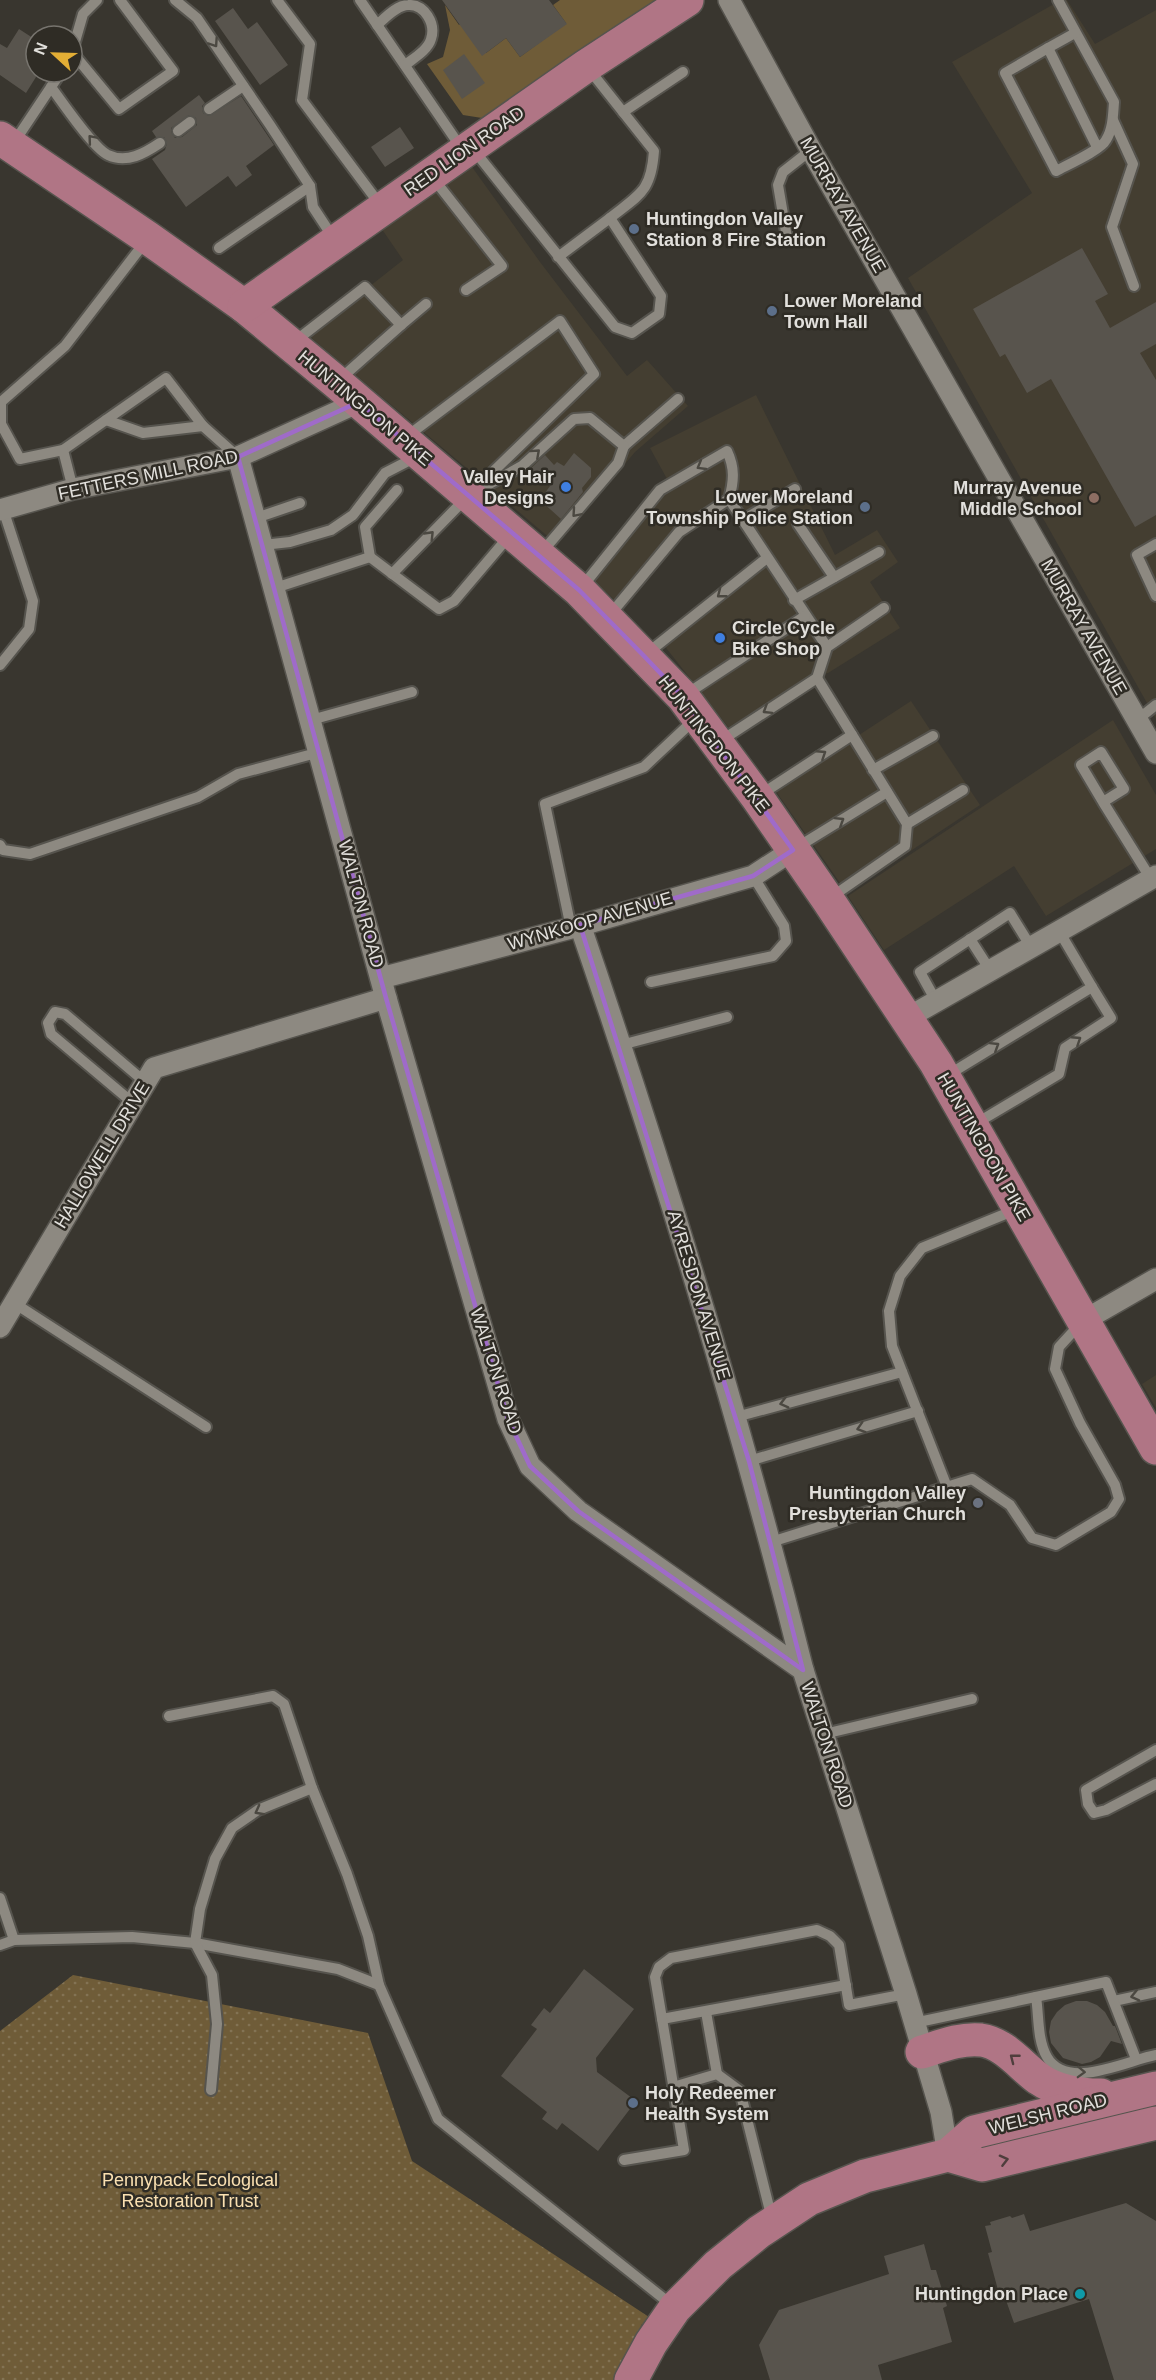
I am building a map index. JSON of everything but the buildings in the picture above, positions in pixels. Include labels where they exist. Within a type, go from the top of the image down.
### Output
[{"type":"main road","name":"RED LION ROAD","points":[[244,306],[586,66],[687,0]]},
{"type":"main road","name":"HUNTINGDON PIKE","points":[[6,142],[244,306],[579,590],[690,707],[757,797],[828,900],[945,1077],[1156,1448]]},
{"type":"main road","points":[[918,2037],[984,2040],[1003,2049],[1041,2080],[1058,2089],[1077,2095],[1124,2096]]},
{"type":"main road","name":"WELSH ROAD","points":[[631,2380],[651,2343],[675,2308],[718,2265],[772,2223],[809,2199],[865,2176],[948,2155],[974,2132],[1156,2088]]},
{"type":"main road","name":"WELSH ROAD","points":[[948,2155],[982,2165],[1156,2123]]},
{"type":"street","name":"MURRAY AVENUE","points":[[729,0],[811,150],[1156,753]]},
{"type":"street","name":"FETTERS MILL ROAD","points":[[2,510],[73,489],[238,457],[348,392]]},
{"type":"street","name":"WALTON ROAD","points":[[238,457],[386,998],[508,1419],[530,1466],[578,1511],[803,1670],[906,1994],[941,2112],[948,2155]]},
{"type":"street","name":"WYNKOOP AVENUE","points":[[381,978],[753,876],[793,850]]},
{"type":"street","points":[[907,1018],[1153,877]]},
{"type":"street","name":"AYRESDON AVENUE","points":[[576,926],[621,1045],[736,1417],[771,1542],[803,1670]]},
{"type":"street","name":"HALLOWELL DRIVE","points":[[0,1327],[154,1068],[386,998]]},
{"type":"street","points":[[1083,1321],[1156,1279]]},
{"type":"lane","points":[[80,24],[83,14],[97,0]]},
{"type":"lane","points":[[84,67],[119,109],[173,70],[120,0]]},
{"type":"lane","points":[[175,0],[197,18],[310,186],[313,207],[336,242]]},
{"type":"lane","points":[[277,0],[310,44],[302,100],[382,209]]},
{"type":"lane","points":[[360,0],[468,149],[615,327],[632,333],[659,314],[661,296],[610,218]]},
{"type":"lane","points":[[1058,0],[1114,102],[1113,120],[1105,142],[1056,171],[1005,72],[1076,33]]},
{"type":"lane","points":[[377,25],[407,4],[417,6],[427,14],[432,24],[431,39],[424,49],[405,65]]},
{"type":"lane","points":[[1048,48],[1097,147]]},
{"type":"lane","points":[[558,257],[646,189],[652,172],[654,151],[586,66]]},
{"type":"lane","points":[[623,112],[683,72]]},
{"type":"lane","points":[[6,142],[53,84]]},
{"type":"lane","points":[[209,109],[243,86]]},
{"type":"lane","points":[[51,87],[107,155],[125,159],[144,154],[160,143]]},
{"type":"lane","points":[[1113,120],[1133,164],[1112,227],[1134,286]]},
{"type":"lane","points":[[177,131],[190,122]]},
{"type":"lane","points":[[787,238],[778,185],[783,172],[811,150]]},
{"type":"lane","points":[[431,175],[502,266],[466,290]]},
{"type":"lane","points":[[219,248],[310,186]]},
{"type":"lane","points":[[148,238],[65,346],[1,400],[1,424],[20,459],[63,450],[166,378],[203,426],[238,457]]},
{"type":"lane","points":[[291,345],[365,287],[400,325]]},
{"type":"lane","points":[[348,392],[400,325],[426,304]]},
{"type":"lane","points":[[263,544],[290,542],[331,530],[353,515],[385,473],[412,447],[560,321],[594,374],[469,495],[392,574]]},
{"type":"lane","points":[[539,556],[618,463],[624,446],[678,399]]},
{"type":"lane","points":[[469,495],[522,466],[574,419],[590,418],[624,446]]},
{"type":"lane","points":[[106,420],[143,433],[203,426]]},
{"type":"lane","points":[[63,450],[73,489]]},
{"type":"lane","points":[[579,590],[660,490],[727,451],[732,462],[734,481],[729,499],[679,532],[607,618]]},
{"type":"lane","points":[[743,520],[795,489]]},
{"type":"lane","points":[[397,490],[365,527],[370,557],[439,609],[454,601],[512,532]]},
{"type":"lane","points":[[729,499],[794,600],[827,646]]},
{"type":"lane","points":[[256,518],[300,503]]},
{"type":"lane","points":[[0,665],[28,629],[33,601],[2,510]]},
{"type":"lane","points":[[798,524],[834,577]]},
{"type":"lane","points":[[1156,544],[1137,555],[1156,596]]},
{"type":"lane","points":[[794,600],[879,552]]},
{"type":"lane","points":[[275,588],[370,557]]},
{"type":"lane","points":[[644,656],[767,558]]},
{"type":"lane","points":[[718,743],[817,678],[827,646],[884,608]]},
{"type":"lane","points":[[576,926],[545,804],[644,767],[690,707],[805,615]]},
{"type":"lane","points":[[817,678],[907,824],[905,846],[828,900]]},
{"type":"lane","points":[[311,720],[412,692]]},
{"type":"lane","points":[[1137,720],[1156,705]]},
{"type":"lane","points":[[757,797],[852,735]]},
{"type":"lane","points":[[873,770],[933,736]]},
{"type":"lane","points":[[0,845],[3,850],[30,854],[198,797],[237,774],[320,752]]},
{"type":"lane","points":[[1103,802],[1124,789],[1101,752],[1081,765],[1103,802],[1153,877]]},
{"type":"lane","points":[[907,824],[963,790]]},
{"type":"lane","points":[[793,850],[887,792]]},
{"type":"lane","points":[[651,982],[773,956],[786,941],[784,926],[753,876]]},
{"type":"lane","points":[[936,1001],[920,972],[1010,913],[1031,947]]},
{"type":"lane","points":[[972,1126],[1059,1074],[1065,1048],[1111,1018],[1059,931]]},
{"type":"lane","points":[[970,939],[990,970]]},
{"type":"lane","points":[[945,1077],[1092,987]]},
{"type":"lane","points":[[133,1103],[51,1034],[48,1023],[55,1012],[65,1014],[145,1082]]},
{"type":"lane","points":[[621,1045],[727,1017]]},
{"type":"lane","points":[[947,1487],[892,1346],[890,1311],[900,1275],[922,1248],[1019,1208]]},
{"type":"lane","points":[[14,1303],[206,1427]]},
{"type":"lane","points":[[771,1542],[972,1479],[1010,1505],[1032,1538],[1056,1545],[1112,1512],[1119,1499],[1115,1485],[1080,1423],[1055,1369],[1059,1347],[1083,1321]]},
{"type":"lane","points":[[736,1417],[902,1372]]},
{"type":"lane","points":[[749,1461],[918,1412]]},
{"type":"lane","points":[[169,1716],[273,1696],[284,1704],[312,1788],[347,1874],[365,1926],[379,1985],[438,2119],[675,2308]]},
{"type":"lane","points":[[824,1734],[972,1699]]},
{"type":"lane","points":[[1156,1750],[1086,1790],[1094,1813],[1106,1810],[1156,1784]]},
{"type":"lane","points":[[211,2090],[217,2024],[212,1975],[195,1943],[200,1909],[215,1859],[232,1828],[258,1810],[312,1788]]},
{"type":"lane","points":[[0,1898],[14,1940]]},
{"type":"lane","points":[[624,2160],[684,2150],[655,1977],[659,1967],[671,1958],[817,1930],[830,1936],[839,1945],[849,2005],[906,1994]]},
{"type":"lane","points":[[0,1945],[14,1940],[132,1937],[195,1943],[338,1969],[379,1985]]},
{"type":"lane","points":[[918,2037],[1036,1997],[1106,1982],[1136,2059]]},
{"type":"lane","points":[[662,2019],[846,1986]]},
{"type":"lane","points":[[1114,2001],[1156,1992]]},
{"type":"lane","points":[[1036,1997],[1042,2044],[1047,2057],[1056,2066],[1072,2073],[1087,2073],[1123,2066],[1136,2059],[1156,2055]]},
{"type":"lane","points":[[706,2012],[717,2074],[740,2091],[772,2223]]},
{"type":"lane","points":[[673,2087],[717,2074]]},
{"type":"highlighted area","points":[[359,402],[579,590],[644,656],[683,697],[793,850],[753,876],[580,925],[749,1461],[803,1670],[578,1511],[530,1466],[508,1419],[386,998],[238,457]]},
{"type":"shaded area","name":"Murray Avenue Middle School","points":[[1061,0],[1067,0],[1095,44],[1156,10],[1156,719],[908,278],[1032,193],[952,62]]},
{"type":"shaded area","points":[[467,160],[540,262],[627,376],[647,360],[688,406],[635,452],[557,544],[308,335],[403,260],[377,222]]},
{"type":"shaded area","points":[[756,395],[835,555],[877,530],[898,562],[870,582],[900,628],[828,673],[814,676],[729,728],[663,644],[771,559],[732,498],[677,529],[617,602],[592,579],[662,495],[672,488],[650,448]]},
{"type":"shaded area","points":[[911,701],[980,805],[847,893],[775,790]]},
{"type":"shaded area","points":[[1113,720],[1156,795],[1156,849],[1046,916],[1014,866],[884,950],[848,896]]},
{"type":"shaded area","points":[[1156,1375],[1156,1408],[1142,1384]]},
{"type":"green space","points":[[560,0],[659,0],[482,118],[463,115],[427,64],[443,57],[450,30],[445,5],[459,25],[467,19],[486,53],[506,38],[520,57],[566,23],[553,5]]},
{"type":"green space","name":"Pennypack Ecological Restoration Trust","points":[[73,1975],[368,2033],[412,2161],[649,2317],[645,2325],[642,2324],[617,2380],[0,2380],[0,2031]]},
{"type":"place","name":"Huntingdon Valley Station 8 Fire Station","points":[[634,229]]},
{"type":"place","name":"Lower Moreland Town Hall","points":[[772,311]]},
{"type":"place","name":"Valley Hair Designs","points":[[566,487]]},
{"type":"place","name":"Murray Avenue Middle School","points":[[1094,498]]},
{"type":"place","name":"Lower Moreland Township Police Station","points":[[865,507]]},
{"type":"place","name":"Circle Cycle Bike Shop","points":[[720,638]]},
{"type":"place","name":"Huntingdon Valley Presbyterian Church","points":[[978,1503]]},
{"type":"place","name":"Holy Redeemer Health System","points":[[633,2103]]},
{"type":"place","name":"Huntingdon Place","points":[[1080,2294]]}]
